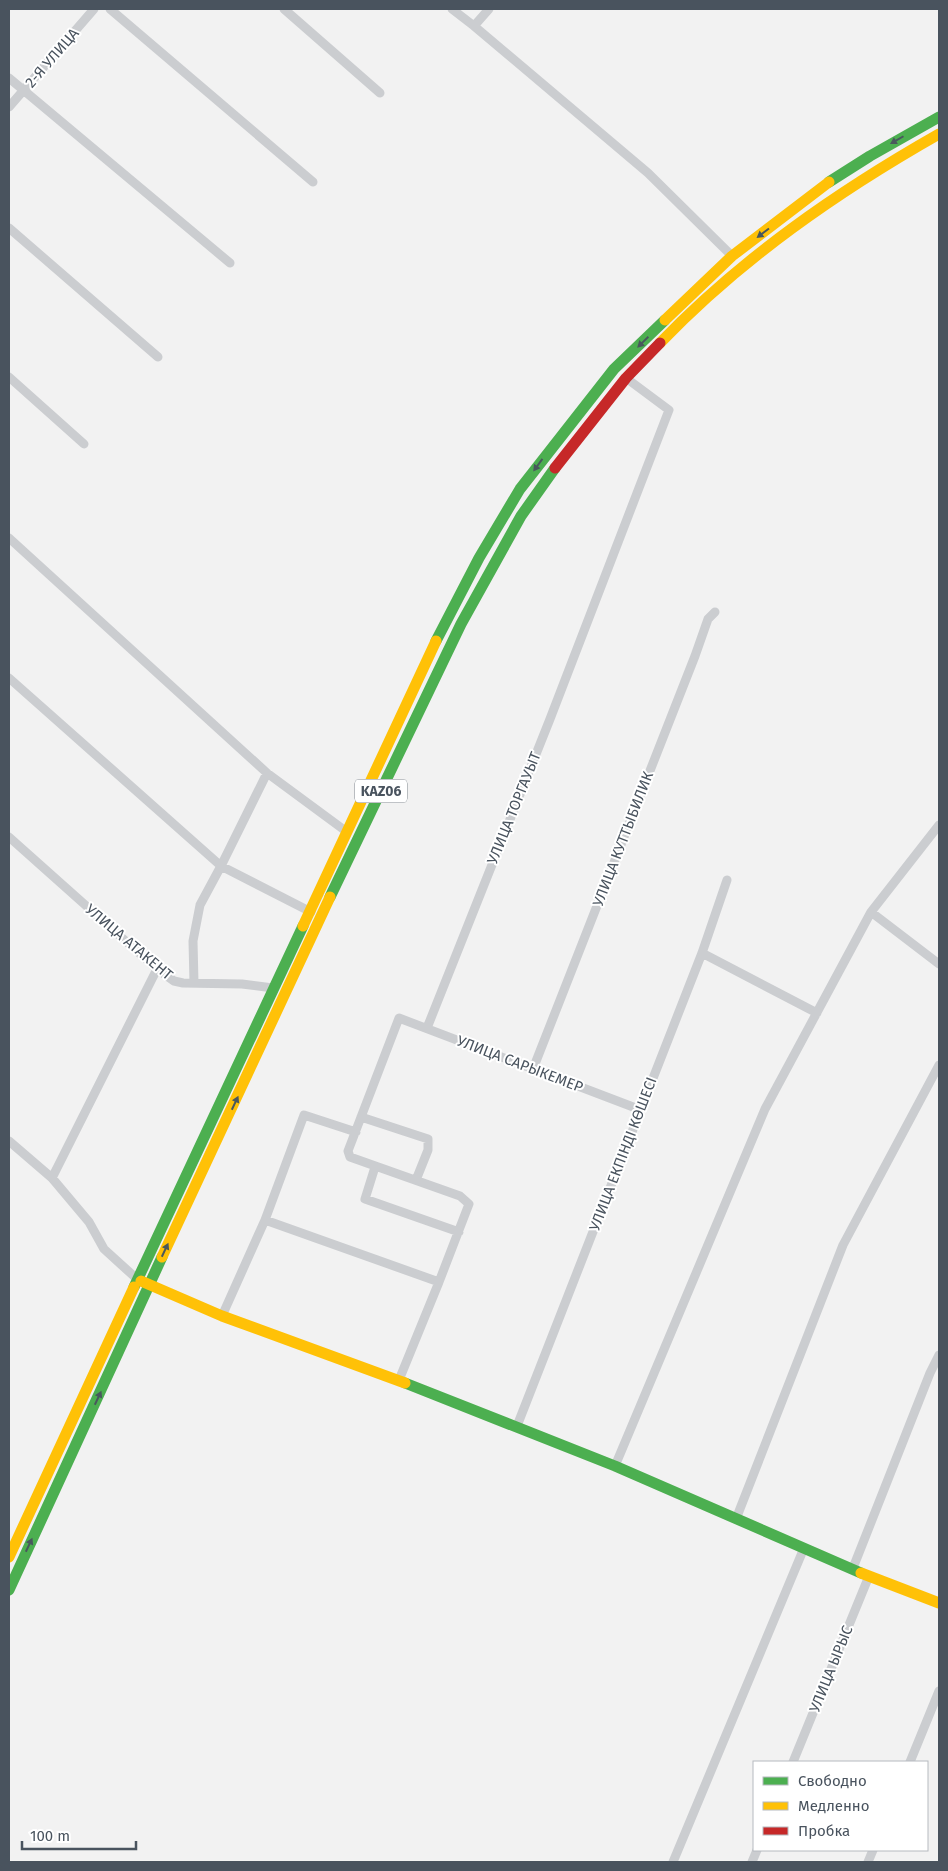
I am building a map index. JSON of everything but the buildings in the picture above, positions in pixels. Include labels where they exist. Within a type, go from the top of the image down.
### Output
[{"type":"main road","name":"KАZ06","points":[[9,1557],[132,1296],[136,1279],[151,1251],[273,988],[311,912],[440,632],[478,558],[520,489],[614,369],[732,256],[824,186],[870,156],[939,117]]},
{"type":"main road","name":"KАZ06","points":[[9,1590],[149,1284],[358,837],[461,624],[521,516],[560,462],[626,378],[676,326],[751,258],[878,169],[939,134]]},
{"type":"main road","points":[[440,632],[454,638]]},
{"type":"main road","points":[[136,1279],[222,1316],[399,1380],[517,1426],[615,1466],[869,1576],[939,1603]]},
{"type":"street","name":"2-Я УЛИЦА","points":[[9,107],[94,9]]},
{"type":"street","points":[[110,9],[313,182]]},
{"type":"street","points":[[284,9],[380,92]]},
{"type":"street","points":[[452,9],[648,172],[732,256]]},
{"type":"street","points":[[474,26],[488,9]]},
{"type":"street","points":[[9,78],[230,263]]},
{"type":"street","points":[[9,228],[158,357]]},
{"type":"street","points":[[9,377],[84,444]]},
{"type":"street","name":"УЛИЦА ТОРГАУЫТ","points":[[427,1028],[550,719],[669,410],[626,378]]},
{"type":"street","points":[[9,540],[267,773],[347,832]]},
{"type":"street","name":"УЛИЦА КУТТЫБИЛИК","points":[[533,1069],[708,618],[715,612]]},
{"type":"street","points":[[9,678],[221,866],[311,912]]},
{"type":"street","points":[[194,984],[193,942],[200,905],[267,773]]},
{"type":"street","points":[[615,1466],[765,1109],[871,912],[939,825]]},
{"type":"street","name":"УЛИЦА АТАКЕНТ","points":[[9,837],[157,969],[174,981],[194,984],[242,984],[273,988]]},
{"type":"street","name":"УЛИЦА ЕКПІНДІ КӨШЕСІ","points":[[517,1426],[702,953],[727,880]]},
{"type":"street","points":[[871,912],[939,964]]},
{"type":"street","points":[[702,953],[817,1013]]},
{"type":"street","points":[[52,1178],[157,969]]},
{"type":"street","name":"УЛИЦА САРЫКЕМЕР","points":[[360,1117],[399,1018],[640,1110]]},
{"type":"street","points":[[736,1519],[843,1245],[939,1065]]},
{"type":"street","points":[[222,1316],[265,1220],[304,1115],[356,1132]]},
{"type":"street","points":[[399,1380],[469,1204],[460,1196],[350,1157],[348,1151],[360,1117],[428,1139],[428,1150],[416,1180]]},
{"type":"street","points":[[9,1141],[52,1178],[89,1222],[104,1249],[136,1279]]},
{"type":"street","points":[[375,1167],[365,1199],[459,1232]]},
{"type":"street","points":[[265,1220],[439,1282]]},
{"type":"street","points":[[853,1568],[930,1373],[939,1355]]},
{"type":"street","points":[[673,1862],[804,1548]]},
{"type":"street","name":"УЛИЦА ЫРЫС","points":[[793,1761],[869,1576]]},
{"type":"street","points":[[910,1761],[939,1692]]},
{"type":"traffic: fast","points":[[829,182],[870,156],[939,117]]},
{"type":"traffic: fast","points":[[436,641],[479,558],[520,489],[614,369],[665,320]]},
{"type":"traffic: fast","points":[[330,897],[461,624],[521,516],[555,468]]},
{"type":"traffic: fast","points":[[134,1287],[303,926]]},
{"type":"traffic: fast","points":[[9,1590],[162,1257]]},
{"type":"traffic: fast","points":[[405,1383],[615,1466],[861,1573]]},
{"type":"traffic: slow","points":[[660,343],[724,283],[792,228],[864,179],[939,134]]},
{"type":"traffic: slow","points":[[665,320],[732,256],[829,182]]},
{"type":"traffic: slow","points":[[303,926],[436,641]]},
{"type":"traffic: slow","points":[[162,1257],[330,897]]},
{"type":"traffic: slow","points":[[141,1281],[222,1316],[405,1383]]},
{"type":"traffic: slow","points":[[9,1557],[134,1287]]},
{"type":"traffic: slow","points":[[861,1573],[939,1603]]},
{"type":"traffic: jam","points":[[555,468],[626,378],[660,343]]}]
